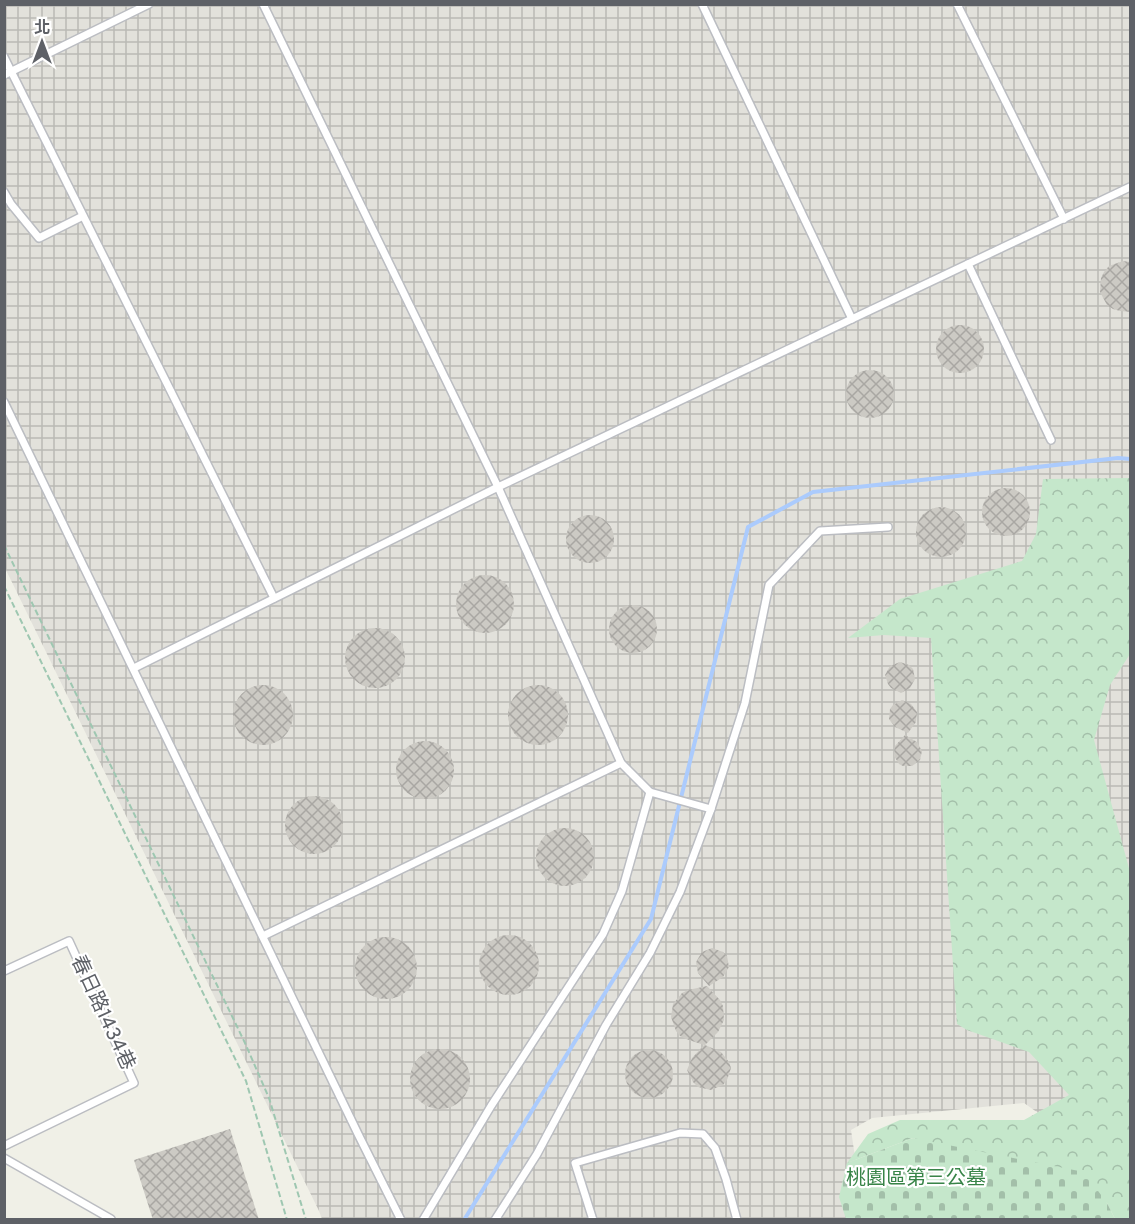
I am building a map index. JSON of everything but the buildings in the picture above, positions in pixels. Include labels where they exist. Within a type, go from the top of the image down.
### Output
[{"type":"lane","points":[[8,73],[149,4]]},
{"type":"lane","points":[[263,4],[498,487],[621,763],[650,792],[711,809]]},
{"type":"lane","points":[[702,4],[852,319]]},
{"type":"lane","points":[[957,4],[1064,219]]},
{"type":"lane","points":[[4,57],[8,73],[83,216],[274,598]]},
{"type":"lane","points":[[134,668],[498,487],[1131,187]]},
{"type":"lane","points":[[4,192],[39,238],[83,216]]},
{"type":"lane","points":[[968,264],[1051,440]]},
{"type":"lane","points":[[4,402],[401,1220]]},
{"type":"lane","points":[[495,1220],[537,1154],[606,1025],[650,953],[680,892],[711,809],[745,703],[769,585],[820,531],[888,527]]},
{"type":"lane","points":[[263,936],[621,763]]},
{"type":"lane","points":[[423,1220],[491,1106],[603,934],[622,891],[650,792]]},
{"type":"lane","name":"春日路1434巷","points":[[4,970],[69,941],[134,1083],[4,1146]]},
{"type":"lane","points":[[593,1220],[575,1163],[680,1133],[704,1134],[715,1148],[737,1220]]},
{"type":"lane","points":[[4,1158],[111,1219]]},
{"type":"path","points":[[4,545],[245,1043],[269,1098],[306,1220]]},
{"type":"path","points":[[4,586],[246,1081],[287,1220]]},
{"type":"shaded area","points":[[5,5],[1130,5],[1130,1178],[1024,1103],[872,1118],[851,1130],[869,1219],[322,1219],[5,568]]},
{"type":"green space","points":[[1130,478],[1130,654],[1110,685],[1094,740],[1130,872],[1130,1219],[1115,1219],[1107,1203],[913,1138],[847,1163],[868,1134],[900,1120],[1024,1120],[1069,1095],[1029,1052],[967,1030],[957,1024],[931,638],[884,635],[848,638],[900,599],[1022,561],[1036,534],[1043,479]]},
{"type":"green space","name":"桃園區第三公墓","points":[[913,1138],[1084,1172],[1107,1203],[1115,1219],[846,1219],[839,1197],[847,1163]]},
{"type":"waterway","points":[[464,1220],[651,919],[748,527],[813,492],[1118,458],[1130,459]]}]
